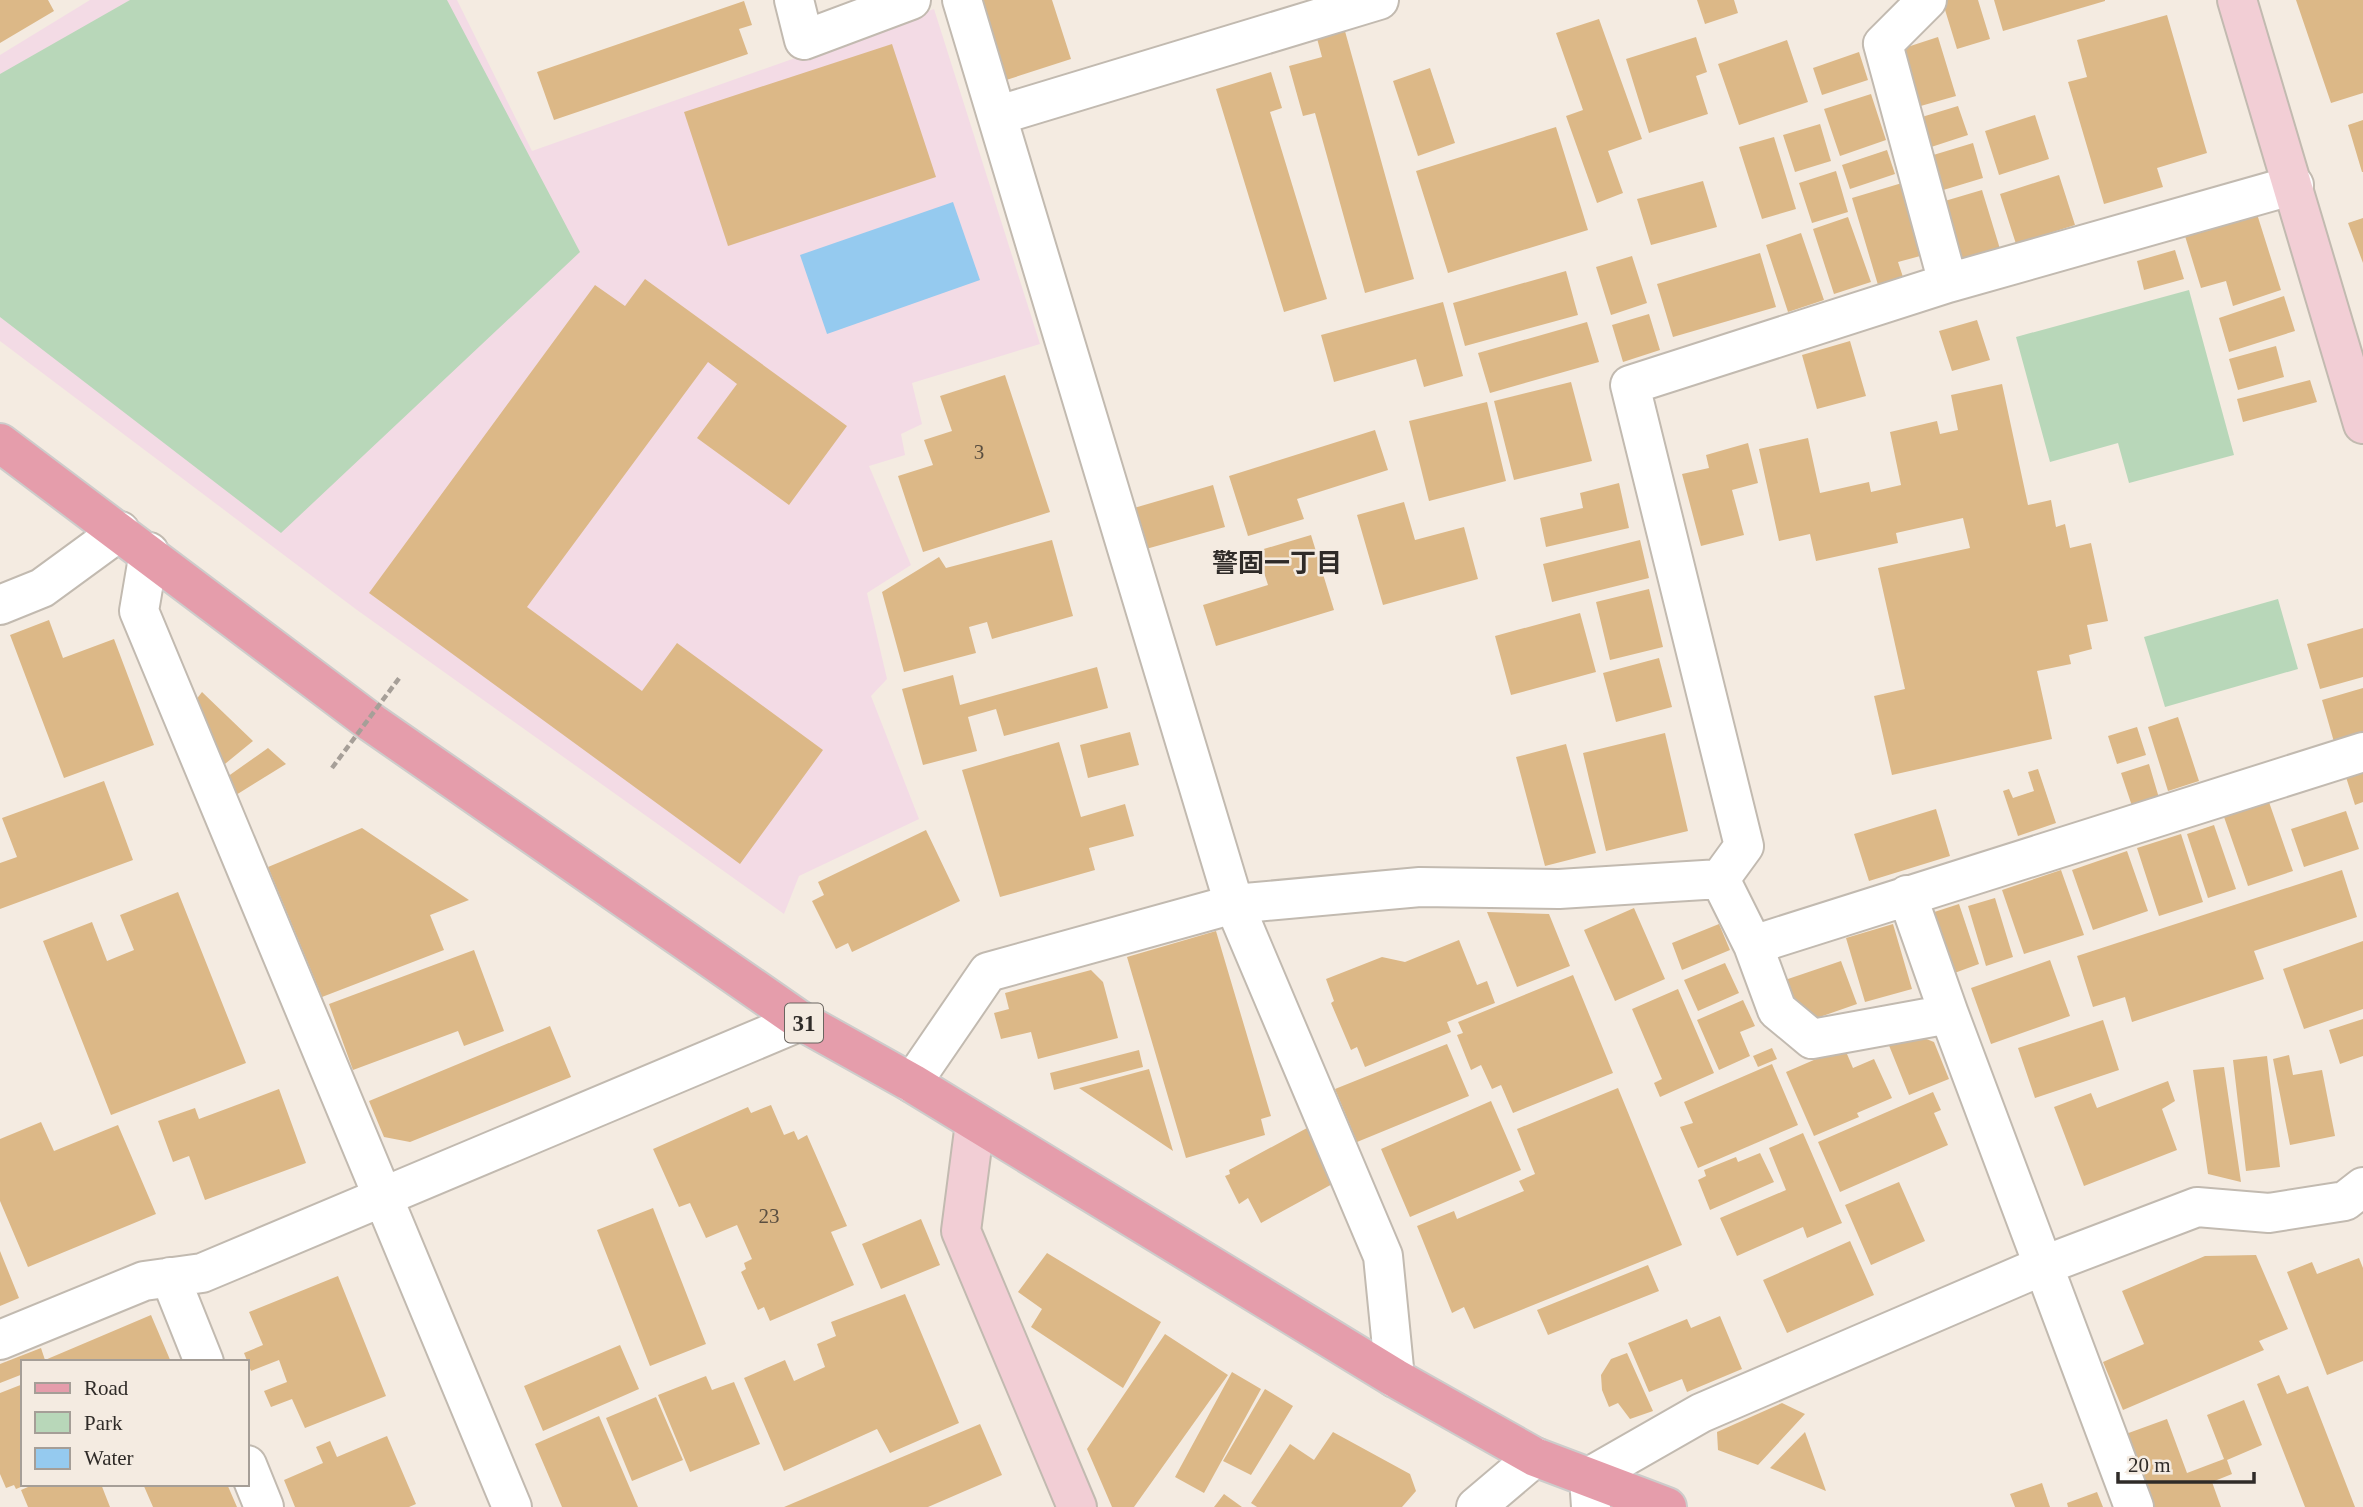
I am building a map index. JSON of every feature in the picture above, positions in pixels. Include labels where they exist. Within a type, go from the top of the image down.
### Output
[{"type":"main road","name":"31","points":[[0,443],[372,723],[801,1021],[912,1083],[1395,1378],[1535,1457],[1590,1492],[1667,1507]]},
{"type":"street","points":[[794,0],[804,40],[911,0]]},
{"type":"street","points":[[962,0],[999,115],[1234,904],[1382,1256],[1395,1378]]},
{"type":"street","points":[[999,115],[1379,0]]},
{"type":"street","points":[[1927,0],[1883,44],[1948,283]]},
{"type":"street","points":[[2237,0],[2363,424]]},
{"type":"street","points":[[1720,879],[1744,846],[1630,385],[1948,283],[2294,185]]},
{"type":"street","points":[[0,605],[42,588],[134,542],[139,611],[512,1507]]},
{"type":"street","points":[[1753,945],[2363,752]]},
{"type":"street","points":[[912,1083],[988,972],[1234,904],[1420,887],[1559,889],[1720,879]]},
{"type":"street","points":[[1720,879],[1753,945],[1777,1010],[1812,1038],[1949,1014]]},
{"type":"street","points":[[1907,895],[2042,1266],[2134,1507]]},
{"type":"street","points":[[0,1340],[144,1281],[202,1272],[382,1199],[801,1021]]},
{"type":"street","points":[[975,1123],[961,1231],[1077,1507]]},
{"type":"street","points":[[1590,1492],[1701,1413],[2042,1266],[2197,1207],[2269,1213],[2345,1201],[2363,1187]]},
{"type":"street","points":[[170,1277],[203,1360]]},
{"type":"street","points":[[1476,1507],[1535,1457]]},
{"type":"street","points":[[248,1467],[264,1507]]},
{"type":"path","points":[[332,768],[400,677]]},
{"type":"shaded area","points":[[90,0],[457,0],[532,151],[934,9],[1040,344],[912,383],[922,424],[901,434],[905,455],[869,466],[911,565],[867,593],[887,679],[871,696],[919,819],[799,876],[784,914],[357,610],[0,341],[0,55]]},
{"type":"green space","points":[[130,0],[447,0],[580,252],[281,533],[0,317],[0,74]]},
{"type":"green space","points":[[2189,290],[2234,455],[2129,483],[2118,443],[2050,462],[2016,337]]},
{"type":"green space","points":[[2278,599],[2298,669],[2165,707],[2144,637]]},
{"type":"water","points":[[953,202],[980,280],[827,334],[800,255]]},
{"type":"building","points":[[0,0],[48,0],[54,11],[0,43]]},
{"type":"building","points":[[971,0],[1052,0],[1071,59],[997,83]]},
{"type":"building","points":[[1697,0],[1734,0],[1738,13],[1705,24]]},
{"type":"building","points":[[1942,0],[1978,0],[1990,39],[1957,49]]},
{"type":"building","points":[[1994,0],[2105,0],[2105,1],[2003,31]]},
{"type":"building","points":[[2296,0],[2363,0],[2363,93],[2331,103]]},
{"type":"building","points":[[744,1],[752,25],[739,29],[748,54],[554,120],[537,72]]},
{"type":"building","points":[[2167,15],[2207,153],[2157,168],[2163,187],[2104,204],[2068,82],[2087,77],[2077,40]]},
{"type":"building","points":[[1599,19],[1642,139],[1608,151],[1623,193],[1597,203],[1566,116],[1583,110],[1556,33]]},
{"type":"building","points":[[1343,24],[1414,279],[1365,293],[1315,113],[1303,116],[1289,66],[1322,57],[1315,31]]},
{"type":"building","points":[[1696,37],[1707,72],[1696,76],[1708,114],[1649,133],[1626,59]]},
{"type":"building","points":[[1938,37],[1956,96],[1910,109],[1892,52]]},
{"type":"building","points":[[1787,40],[1808,102],[1739,125],[1718,64]]},
{"type":"building","points":[[892,44],[936,177],[728,246],[684,112]]},
{"type":"building","points":[[1859,52],[1868,80],[1822,95],[1813,68]]},
{"type":"building","points":[[1430,68],[1455,143],[1418,156],[1393,81]]},
{"type":"building","points":[[1271,72],[1282,108],[1270,112],[1327,299],[1284,312],[1216,89]]},
{"type":"building","points":[[1871,94],[1886,140],[1840,156],[1824,109]]},
{"type":"building","points":[[1958,106],[1968,135],[1922,150],[1912,120]]},
{"type":"building","points":[[2035,115],[2049,159],[1999,175],[1985,131]]},
{"type":"building","points":[[2363,120],[2363,172],[2362,172],[2348,125]]},
{"type":"building","points":[[1820,124],[1831,161],[1795,172],[1783,135]]},
{"type":"building","points":[[1556,127],[1588,230],[1448,273],[1416,171]]},
{"type":"building","points":[[1774,137],[1796,209],[1762,219],[1739,147]]},
{"type":"building","points":[[1973,143],[1983,178],[1940,191],[1930,156]]},
{"type":"building","points":[[1887,150],[1895,174],[1850,189],[1842,165]]},
{"type":"building","points":[[1836,171],[1848,212],[1812,223],[1799,183]]},
{"type":"building","points":[[2059,175],[2075,225],[2016,244],[2000,194]]},
{"type":"building","points":[[1703,181],[1717,227],[1651,245],[1637,199]]},
{"type":"building","points":[[1902,183],[1924,255],[1898,262],[1903,277],[1878,285],[1852,198]]},
{"type":"building","points":[[1982,190],[2000,249],[1956,262],[1938,203]]},
{"type":"building","points":[[2257,214],[2281,290],[2233,306],[2226,281],[2201,288],[2185,236]]},
{"type":"building","points":[[1848,217],[1871,282],[1834,294],[1813,229]]},
{"type":"building","points":[[2363,218],[2363,263],[2348,223]]},
{"type":"building","points":[[1801,233],[1824,300],[1788,312],[1766,245]]},
{"type":"building","points":[[2175,250],[2184,279],[2144,290],[2137,261]]},
{"type":"building","points":[[1760,253],[1776,307],[1673,337],[1657,284]]},
{"type":"building","points":[[1632,256],[1647,303],[1611,315],[1596,267]]},
{"type":"building","points":[[1566,271],[1578,315],[1465,346],[1453,303]]},
{"type":"building","points":[[645,279],[847,426],[789,505],[697,438],[737,384],[708,362],[527,607],[642,691],[677,643],[823,750],[740,864],[369,593],[595,285],[625,306]]},
{"type":"building","points":[[2284,296],[2295,331],[2229,352],[2219,318]]},
{"type":"building","points":[[1443,302],[1463,376],[1424,387],[1416,359],[1334,382],[1321,335]]},
{"type":"building","points":[[1649,314],[1660,350],[1623,362],[1612,325]]},
{"type":"building","points":[[1977,320],[1990,360],[1952,371],[1939,331]]},
{"type":"building","points":[[1587,322],[1599,362],[1490,393],[1478,353]]},
{"type":"building","points":[[1850,341],[1866,396],[1817,409],[1802,355]]},
{"type":"building","points":[[2276,346],[2284,377],[2238,390],[2229,359]]},
{"type":"building","points":[[1005,375],[1050,512],[923,552],[898,476],[933,465],[924,440],[952,431],[940,396]]},
{"type":"building","points":[[2310,380],[2317,402],[2243,422],[2237,399]]},
{"type":"building","points":[[1571,382],[1592,461],[1514,480],[1494,401]]},
{"type":"building","points":[[2002,384],[2028,505],[2051,500],[2056,527],[2065,524],[2070,548],[2091,543],[2108,621],[2087,625],[2092,649],[2069,655],[2071,664],[2037,671],[2052,739],[1892,775],[1874,696],[1905,689],[1878,568],[1970,548],[1963,518],[1896,533],[1898,543],[1816,561],[1810,534],[1779,541],[1759,449],[1808,438],[1820,493],[1869,482],[1871,492],[1901,485],[1890,432],[1937,421],[1940,434],[1958,430],[1951,395]]},
{"type":"building","points":[[1487,402],[1506,481],[1429,501],[1409,421]]},
{"type":"building","points":[[1375,430],[1388,470],[1297,499],[1304,519],[1248,536],[1229,476]]},
{"type":"building","points":[[1748,443],[1758,483],[1732,490],[1744,535],[1701,546],[1682,474],[1709,468],[1706,455]]},
{"type":"building","points":[[1619,483],[1629,528],[1546,547],[1540,518],[1583,508],[1580,493]]},
{"type":"building","points":[[1213,485],[1225,527],[1146,549],[1134,508]]},
{"type":"building","points":[[1404,502],[1415,540],[1464,527],[1478,579],[1383,605],[1357,515]]},
{"type":"building","points":[[1311,535],[1334,610],[1216,646],[1203,605],[1268,585],[1257,551]]},
{"type":"building","points":[[1052,540],[1073,616],[992,639],[987,622],[969,627],[976,653],[904,672],[882,592],[939,557],[946,568]]},
{"type":"building","points":[[1640,540],[1649,578],[1552,602],[1543,564]]},
{"type":"building","points":[[1649,589],[1663,647],[1610,660],[1596,602]]},
{"type":"building","points":[[1580,613],[1596,672],[1511,695],[1495,636]]},
{"type":"building","points":[[49,620],[63,658],[114,639],[154,745],[64,778],[10,635]]},
{"type":"building","points":[[2363,628],[2363,677],[2320,689],[2307,644]]},
{"type":"building","points":[[1659,658],[1672,707],[1616,722],[1603,673]]},
{"type":"building","points":[[1097,667],[1108,708],[1004,736],[996,709],[968,717],[977,751],[923,765],[902,689],[953,675],[960,705]]},
{"type":"building","points":[[2363,688],[2363,733],[2334,742],[2322,700]]},
{"type":"building","points":[[202,692],[253,741],[220,768],[192,705]]},
{"type":"building","points":[[2178,717],[2199,781],[2168,791],[2148,727]]},
{"type":"building","points":[[2137,727],[2146,755],[2117,764],[2108,736]]},
{"type":"building","points":[[1130,732],[1139,765],[1088,778],[1080,745]]},
{"type":"building","points":[[1665,733],[1688,831],[1606,851],[1583,753]]},
{"type":"building","points":[[1059,742],[1081,817],[1125,804],[1134,836],[1089,848],[1095,870],[1000,897],[962,770]]},
{"type":"building","points":[[1566,744],[1596,853],[1545,866],[1516,757]]},
{"type":"building","points":[[268,748],[286,764],[236,795],[227,777]]},
{"type":"building","points":[[2149,764],[2159,798],[2132,806],[2121,773]]},
{"type":"building","points":[[2363,768],[2363,802],[2355,805],[2345,774]]},
{"type":"building","points":[[2038,769],[2056,823],[2018,836],[2003,791],[2009,789],[2013,798],[2034,791],[2028,772]]},
{"type":"building","points":[[104,781],[133,860],[0,909],[0,863],[17,857],[2,818]]},
{"type":"building","points":[[2269,802],[2293,871],[2248,886],[2224,817]]},
{"type":"building","points":[[1936,809],[1950,856],[1869,881],[1854,834]]},
{"type":"building","points":[[2346,811],[2359,849],[2304,867],[2291,829]]},
{"type":"building","points":[[2214,825],[2236,889],[2208,898],[2187,834]]},
{"type":"building","points":[[362,828],[469,900],[430,915],[444,950],[322,997],[268,867]]},
{"type":"building","points":[[926,830],[960,901],[852,952],[848,943],[836,949],[812,901],[824,895],[818,882]]},
{"type":"building","points":[[2181,834],[2203,902],[2159,916],[2137,848]]},
{"type":"building","points":[[2127,851],[2148,911],[2093,930],[2072,870]]},
{"type":"building","points":[[2061,870],[2084,935],[2024,954],[2002,890]]},
{"type":"building","points":[[2342,870],[2357,917],[2254,951],[2264,979],[2132,1022],[2125,997],[2093,1007],[2077,956]]},
{"type":"building","points":[[178,892],[246,1063],[111,1115],[43,941],[92,922],[107,961],[134,950],[120,915]]},
{"type":"building","points":[[1995,898],[2013,957],[1986,966],[1968,906]]},
{"type":"building","points":[[1959,904],[1979,964],[1949,975],[1928,914]]},
{"type":"building","points":[[1634,908],[1665,979],[1615,1001],[1584,930]]},
{"type":"building","points":[[1487,912],[1549,914],[1570,966],[1517,987]]},
{"type":"building","points":[[1719,924],[1730,950],[1682,970],[1672,943]]},
{"type":"building","points":[[1893,924],[1912,989],[1865,1002],[1846,938]]},
{"type":"building","points":[[1216,931],[1271,1116],[1261,1119],[1265,1135],[1186,1158],[1127,957]]},
{"type":"building","points":[[1459,940],[1477,985],[1487,981],[1495,1003],[1447,1022],[1451,1032],[1365,1067],[1357,1047],[1351,1050],[1331,1003],[1334,1001],[1326,979],[1382,957],[1405,962]]},
{"type":"building","points":[[2363,941],[2363,1009],[2304,1029],[2283,969]]},
{"type":"building","points":[[474,950],[504,1031],[464,1046],[458,1031],[353,1070],[329,1004]]},
{"type":"building","points":[[2050,960],[2070,1016],[1991,1044],[1971,988]]},
{"type":"building","points":[[1841,961],[1857,1004],[1814,1019],[1795,1008],[1785,980]]},
{"type":"building","points":[[1725,963],[1739,993],[1698,1011],[1684,980]]},
{"type":"building","points":[[1091,970],[1103,982],[1118,1038],[1038,1059],[1031,1032],[1001,1039],[994,1013],[1009,1009],[1005,993]]},
{"type":"building","points":[[1573,975],[1613,1073],[1513,1113],[1501,1085],[1492,1089],[1481,1065],[1471,1070],[1457,1035],[1463,1033],[1458,1022]]},
{"type":"building","points":[[1678,989],[1714,1073],[1660,1097],[1654,1083],[1662,1079],[1632,1009]]},
{"type":"building","points":[[1743,1000],[1755,1026],[1740,1032],[1750,1056],[1719,1070],[1697,1020]]},
{"type":"building","points":[[2363,1019],[2363,1056],[2340,1064],[2329,1030]]},
{"type":"building","points":[[2103,1020],[2119,1070],[2035,1098],[2018,1048]]},
{"type":"building","points":[[550,1026],[571,1077],[410,1142],[384,1137],[369,1101]]},
{"type":"building","points":[[1911,1033],[1934,1042],[1949,1079],[1909,1095],[1888,1043]]},
{"type":"building","points":[[1447,1044],[1469,1096],[1357,1142],[1335,1089]]},
{"type":"building","points":[[1844,1047],[1853,1068],[1874,1059],[1892,1098],[1857,1113],[1859,1117],[1814,1136],[1786,1072]]},
{"type":"building","points":[[1772,1048],[1777,1059],[1758,1067],[1753,1056]]},
{"type":"building","points":[[1139,1050],[1143,1067],[1054,1090],[1050,1073]]},
{"type":"building","points":[[2289,1055],[2293,1075],[2322,1070],[2335,1136],[2290,1145],[2273,1059]]},
{"type":"building","points":[[2267,1056],[2280,1167],[2246,1171],[2233,1060]]},
{"type":"building","points":[[1772,1064],[1798,1125],[1698,1168],[1680,1127],[1693,1123],[1684,1102]]},
{"type":"building","points":[[2224,1067],[2241,1182],[2208,1174],[2193,1070]]},
{"type":"building","points":[[1149,1069],[1173,1151],[1079,1088]]},
{"type":"building","points":[[2168,1081],[2175,1101],[2162,1109],[2177,1150],[2084,1186],[2054,1107],[2091,1093],[2097,1108]]},
{"type":"building","points":[[1618,1088],[1682,1245],[1474,1329],[1464,1307],[1452,1313],[1417,1226],[1454,1211],[1457,1219],[1524,1191],[1519,1181],[1535,1174],[1517,1129]]},
{"type":"building","points":[[279,1089],[306,1163],[205,1200],[189,1156],[173,1162],[158,1121],[195,1108],[199,1119]]},
{"type":"building","points":[[1933,1092],[1941,1110],[1934,1113],[1948,1145],[1840,1192],[1818,1142]]},
{"type":"building","points":[[1491,1101],[1521,1170],[1410,1217],[1381,1149]]},
{"type":"building","points":[[771,1105],[784,1135],[794,1131],[798,1140],[807,1135],[847,1226],[831,1232],[854,1285],[770,1321],[764,1307],[758,1310],[741,1272],[746,1269],[744,1263],[752,1259],[737,1225],[706,1238],[690,1203],[679,1207],[653,1149],[748,1107],[751,1113]]},
{"type":"building","points":[[41,1122],[54,1151],[118,1125],[156,1214],[28,1267],[0,1201],[0,1139]]},
{"type":"building","points":[[1307,1128],[1336,1182],[1261,1223],[1248,1198],[1239,1204],[1225,1176],[1230,1174],[1229,1170]]},
{"type":"building","points":[[1803,1133],[1842,1223],[1807,1238],[1803,1227],[1737,1256],[1720,1218],[1786,1190],[1769,1148]]},
{"type":"building","points":[[1760,1153],[1774,1182],[1710,1210],[1698,1180],[1706,1176],[1704,1170],[1736,1157],[1738,1162]]},
{"type":"building","points":[[1899,1182],[1925,1241],[1871,1265],[1845,1205]]},
{"type":"building","points":[[653,1208],[706,1344],[650,1366],[597,1230]]},
{"type":"building","points":[[921,1219],[940,1265],[881,1289],[862,1244]]},
{"type":"building","points":[[1850,1241],[1874,1295],[1787,1333],[1763,1280]]},
{"type":"building","points":[[0,1251],[19,1298],[0,1306]]},
{"type":"building","points":[[1047,1253],[1161,1322],[1123,1388],[1031,1327],[1042,1309],[1018,1292]]},
{"type":"building","points":[[2256,1255],[2288,1329],[2259,1341],[2264,1350],[2123,1410],[2103,1362],[2144,1344],[2122,1291],[2205,1256]]},
{"type":"building","points":[[2359,1258],[2363,1268],[2363,1361],[2327,1375],[2287,1272],[2312,1262],[2317,1274]]},
{"type":"building","points":[[1648,1265],[1659,1291],[1548,1335],[1537,1310]]},
{"type":"building","points":[[338,1276],[386,1396],[305,1428],[292,1399],[271,1407],[264,1391],[287,1382],[279,1360],[251,1371],[244,1353],[263,1345],[249,1312]]},
{"type":"building","points":[[905,1294],[959,1423],[890,1453],[877,1429],[784,1471],[744,1378],[785,1360],[794,1381],[825,1367],[817,1344],[836,1336],[831,1322]]},
{"type":"building","points":[[151,1315],[170,1360],[45,1360]]},
{"type":"building","points":[[1720,1316],[1742,1369],[1687,1392],[1682,1379],[1649,1392],[1628,1343],[1687,1319],[1691,1328]]},
{"type":"building","points":[[1165,1334],[1228,1375],[1134,1507],[1112,1507],[1087,1449]]},
{"type":"building","points":[[620,1345],[639,1389],[543,1431],[524,1386]]},
{"type":"building","points":[[41,1348],[45,1360],[21,1360],[21,1375],[0,1383],[0,1364]]},
{"type":"building","points":[[1627,1353],[1653,1411],[1630,1419],[1618,1403],[1609,1407],[1602,1390],[1601,1375],[1611,1359]]},
{"type":"building","points":[[1232,1372],[1261,1389],[1204,1493],[1175,1477]]},
{"type":"building","points":[[2279,1375],[2287,1394],[2308,1386],[2355,1507],[2305,1507],[2257,1384]]},
{"type":"building","points":[[706,1376],[712,1390],[734,1382],[760,1444],[690,1472],[658,1395]]},
{"type":"building","points":[[21,1385],[21,1486],[23,1486],[16,1489],[14,1485],[6,1488],[0,1474],[0,1393]]},
{"type":"building","points":[[1265,1389],[1293,1406],[1251,1475],[1223,1461]]},
{"type":"building","points":[[656,1397],[683,1460],[632,1481],[606,1418]]},
{"type":"building","points":[[2244,1400],[2262,1445],[2227,1460],[2232,1474],[2212,1482],[2221,1507],[2150,1507],[2123,1435],[2167,1419],[2187,1473],[2224,1459],[2207,1415]]},
{"type":"building","points":[[1782,1403],[1805,1414],[1758,1465],[1718,1450],[1717,1432]]},
{"type":"building","points":[[599,1416],[638,1507],[562,1507],[535,1444]]},
{"type":"building","points":[[980,1424],[1002,1475],[928,1507],[784,1507]]},
{"type":"building","points":[[1333,1432],[1410,1474],[1416,1491],[1402,1507],[1257,1507],[1251,1503],[1290,1444],[1314,1460]]},
{"type":"building","points":[[1805,1432],[1826,1491],[1770,1468]]},
{"type":"building","points":[[387,1436],[416,1504],[409,1507],[295,1507],[284,1480],[323,1463],[316,1447],[330,1441],[337,1457]]},
{"type":"building","points":[[2042,1483],[2050,1507],[2015,1507],[2010,1494]]},
{"type":"building","points":[[30,1486],[102,1486],[110,1507],[28,1507],[21,1490]]},
{"type":"building","points":[[144,1486],[228,1486],[237,1507],[153,1507]]},
{"type":"building","points":[[2097,1492],[2103,1507],[2068,1507],[2067,1503]]},
{"type":"building","points":[[1224,1494],[1242,1507],[1214,1507]]},
{"type":"district","name":"警固一丁目","points":[[1277,563]]}]
